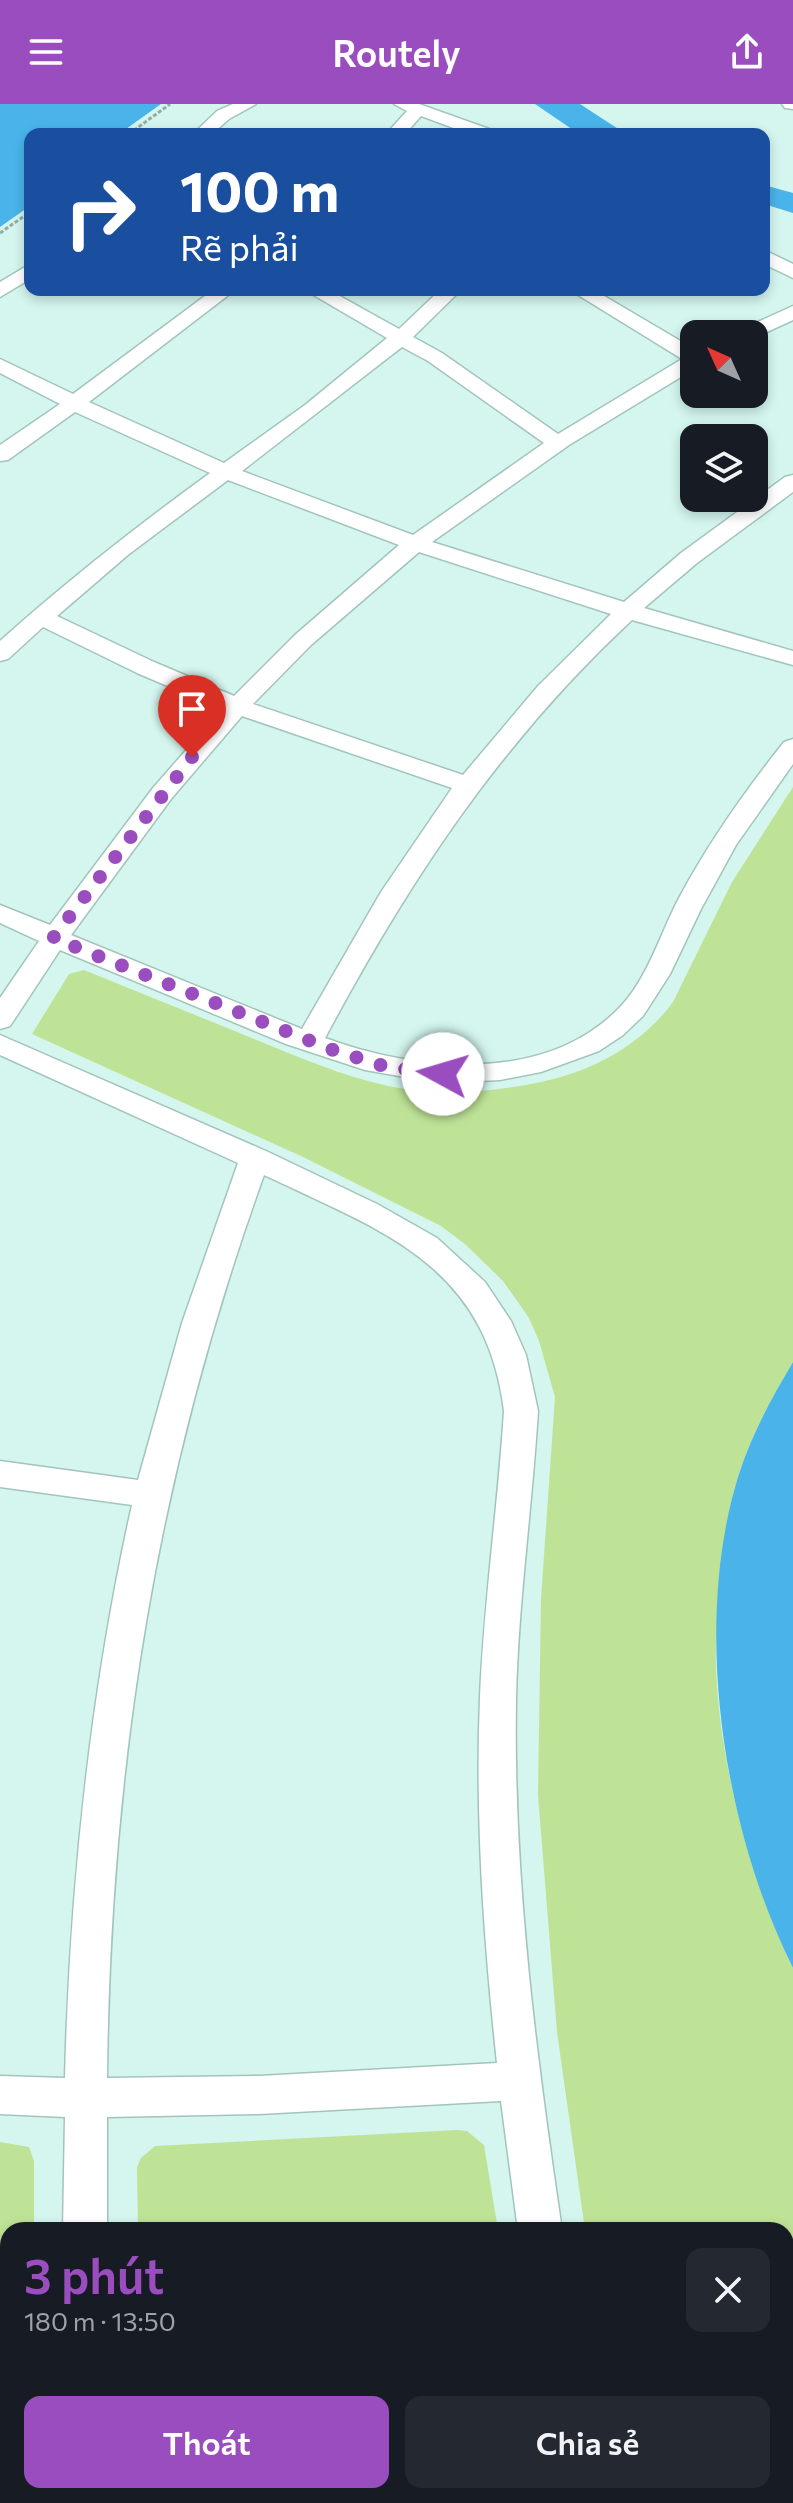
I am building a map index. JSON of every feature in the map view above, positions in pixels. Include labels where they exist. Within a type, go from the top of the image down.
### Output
[{"type":"street","points":[[209,128],[223,115],[247,104]]},
{"type":"street","points":[[398,128],[410,106],[470,128]]},
{"type":"street","points":[[770,259],[793,272]]},
{"type":"street","points":[[0,291],[24,274]]},
{"type":"street","points":[[0,455],[75,404],[217,296]]},
{"type":"street","points":[[326,296],[403,337],[485,390],[556,442]]},
{"type":"street","points":[[0,654],[123,548],[346,385],[403,337],[445,296]]},
{"type":"street","points":[[590,296],[680,351]]},
{"type":"street","points":[[768,324],[793,312]]},
{"type":"street","points":[[0,365],[75,404],[228,471],[417,543],[626,612],[793,658]]},
{"type":"street","points":[[0,1020],[53,938],[149,809],[237,708],[323,622],[417,543],[556,442],[680,367]]},
{"type":"street","points":[[309,1042],[378,918],[427,842],[556,682],[626,612],[694,555],[793,482]]},
{"type":"street","points":[[41,617],[156,674],[237,708],[470,785]]},
{"type":"street","points":[[0,913],[53,938],[309,1042],[387,1067],[443,1074],[521,1067],[561,1055],[597,1039],[616,1026],[642,996],[722,845],[793,747]]},
{"type":"street","points":[[0,1044],[255,1158],[374,1216],[434,1252],[461,1275],[496,1322],[509,1348],[518,1379],[521,1411],[498,1702],[505,1905],[518,2081],[539,2222]]},
{"type":"street","points":[[85,2222],[84,2100],[93,1903],[113,1711],[129,1604],[186,1360],[255,1158]]},
{"type":"street","points":[[0,1474],[152,1495]]},
{"type":"street","points":[[0,2095],[84,2100],[182,2098],[518,2081]]},
{"type":"path","points":[[137,128],[170,104]]},
{"type":"path","points":[[0,233],[24,216]]},
{"type":"green space","points":[[793,787],[793,1362],[755,1432],[734,1490],[725,1544],[716,1653],[718,1700],[730,1779],[764,1898],[793,1968],[793,2222],[584,2222],[557,2032],[538,1795],[541,1599],[555,1397],[529,1318],[503,1281],[465,1244],[441,1226],[303,1157],[32,1034],[69,974],[84,970],[318,1064],[378,1084],[420,1091],[466,1092],[541,1082],[579,1071],[614,1054],[660,1018],[673,1002],[732,882]]},
{"type":"green space","points":[[467,2131],[484,2145],[497,2222],[138,2222],[137,2167],[141,2158],[155,2146]]},
{"type":"green space","points":[[0,2142],[29,2147],[34,2161],[34,2222],[0,2222]]},
{"type":"water","points":[[0,104],[161,104],[127,128],[24,128],[24,210],[0,227]]},
{"type":"water","points":[[535,104],[580,104],[617,128],[570,128]]},
{"type":"water","points":[[770,187],[793,193],[793,213],[770,206]]},
{"type":"water","points":[[793,1362],[793,1968],[748,1853],[733,1791],[722,1726],[717,1661],[717,1597],[724,1535],[738,1477],[762,1418]]},
{"type":"route","points":[[192,757],[149,809],[53,938],[356,1059],[415,1072],[443,1074]]}]
